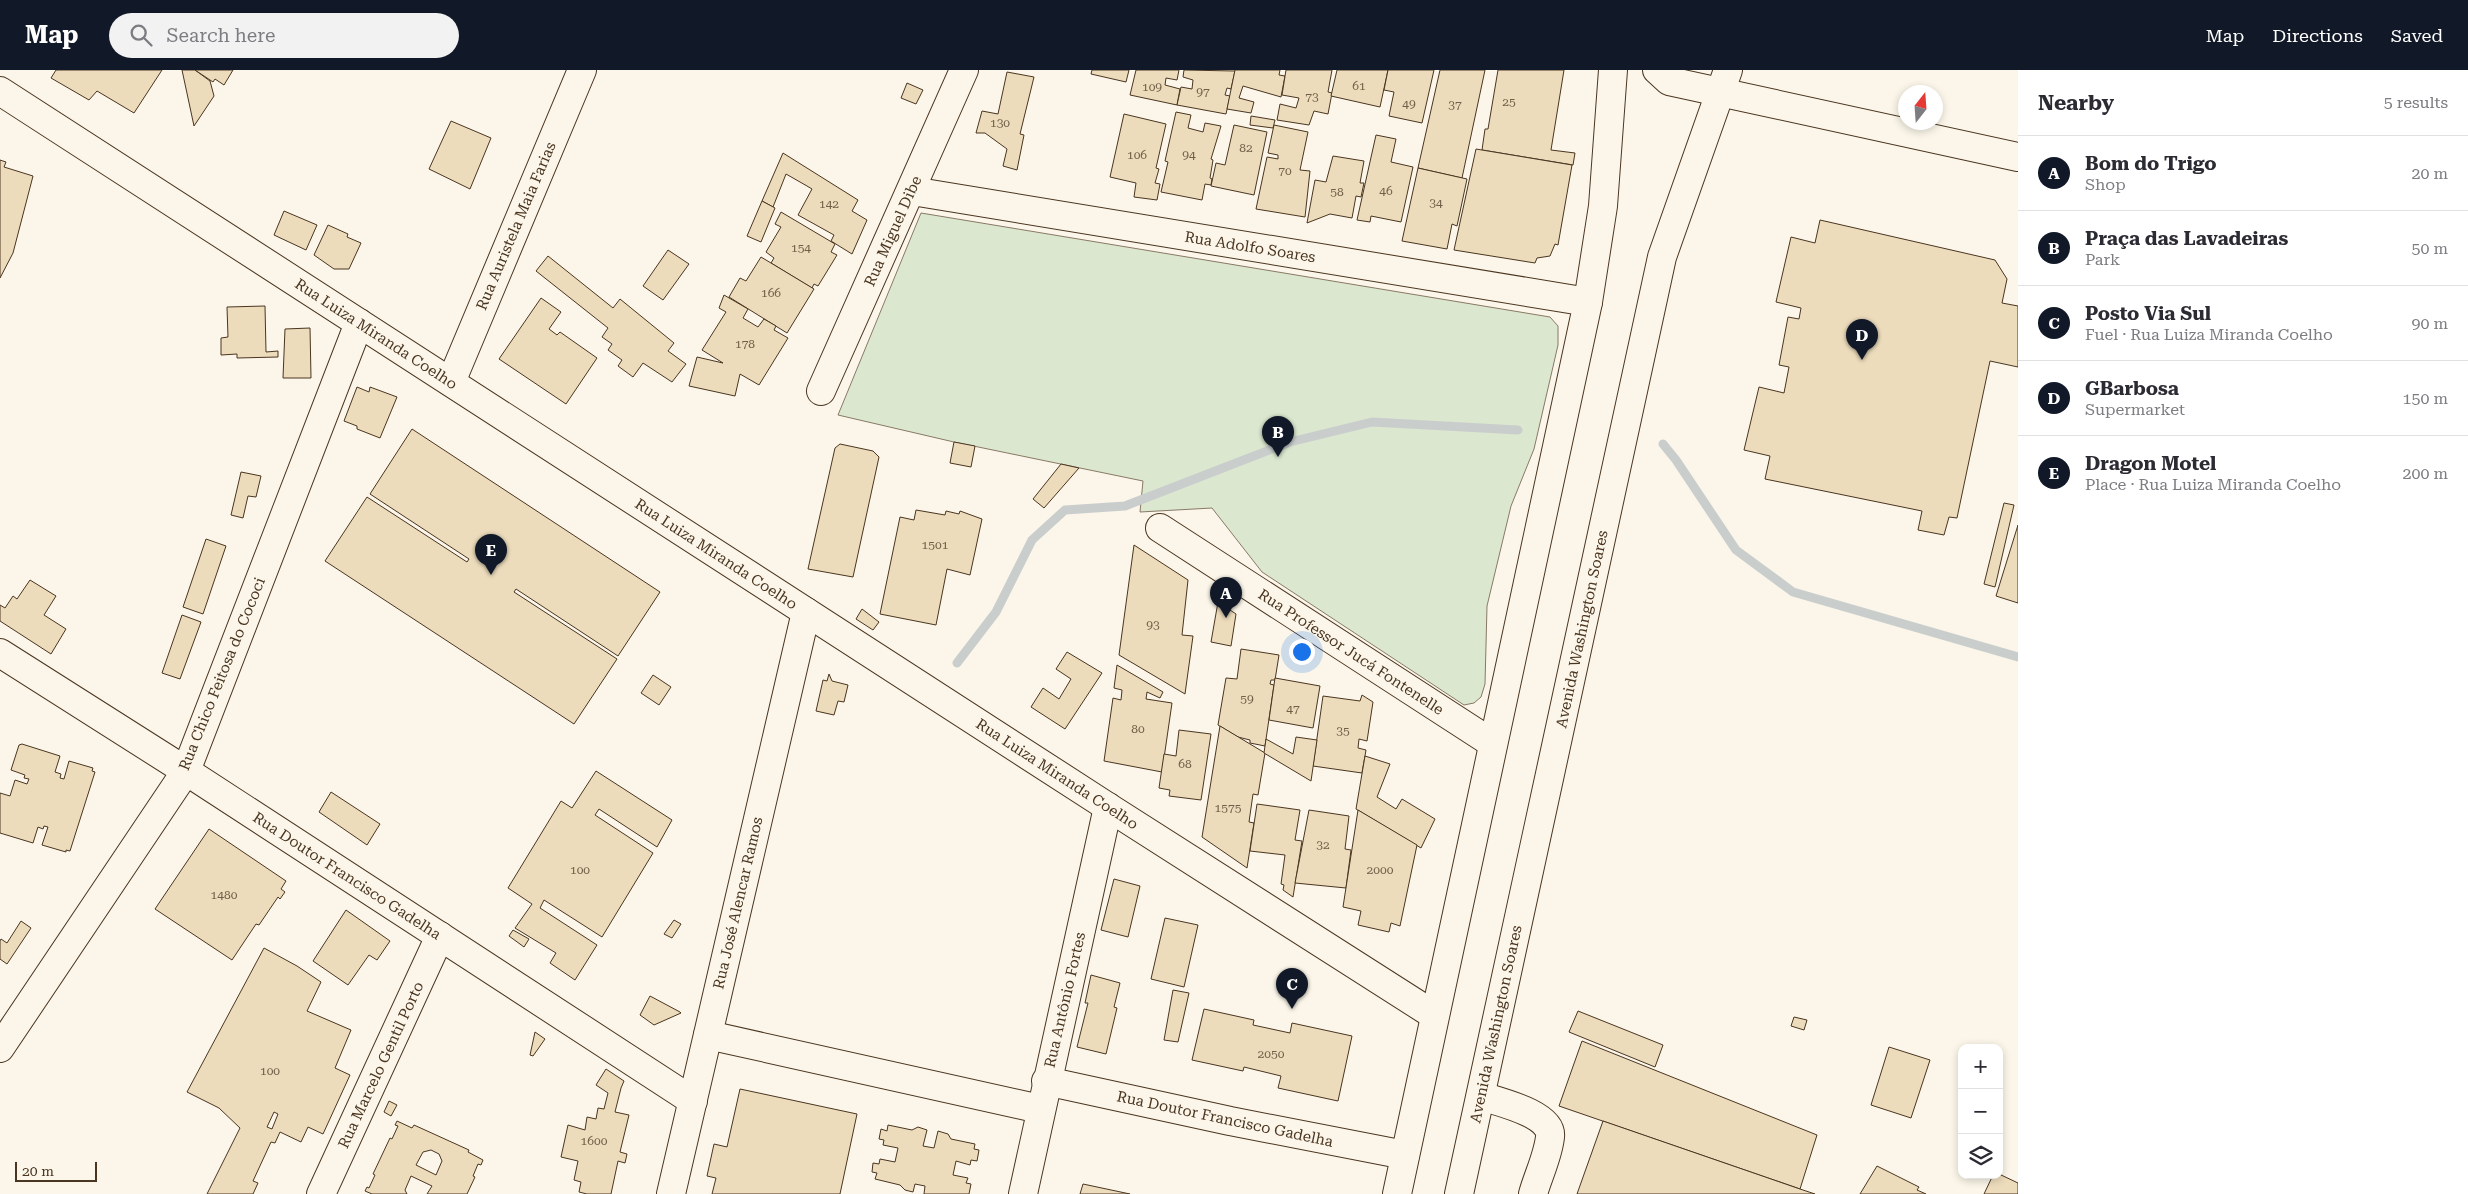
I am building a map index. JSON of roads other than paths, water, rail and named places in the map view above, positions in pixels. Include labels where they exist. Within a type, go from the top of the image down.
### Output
[{"type":"main road","name":"Rua Auristela Maia Farias","points":[[450,382],[582,70]]},
{"type":"main road","name":"Rua Miguel Dibe","points":[[821,391],[912,191],[964,70]]},
{"type":"main road","points":[[1397,1194],[1492,743],[1588,302],[1603,206],[1613,70]]},
{"type":"main road","points":[[1657,70],[1669,81],[1725,81],[2018,157]]},
{"type":"main road","name":"Avenida Washington Soares","points":[[1459,1194],[1662,257],[1725,81]]},
{"type":"main road","name":"Rua Luiza Miranda Coelho","points":[[0,91],[1108,807],[1434,1015]]},
{"type":"main road","name":"Rua Adolfo Soares","points":[[912,191],[1588,302]]},
{"type":"main road","name":"Rua Chico Feitosa do Cococi","points":[[0,1048],[186,771],[359,323]]},
{"type":"main road","name":"Rua Professor Jucá Fontenelle","points":[[1160,528],[1492,743]]},
{"type":"main road","name":"Rua José Alencar Ramos","points":[[670,1194],[806,612]]},
{"type":"main road","name":"Rua Doutor Francisco Gadelha","points":[[0,653],[186,771],[693,1101]]},
{"type":"main road","name":"Rua Antônio Fortes","points":[[1023,1194],[1046,1081],[1108,807]]},
{"type":"main road","name":"Rua Marcelo Gentil Porto","points":[[321,1194],[440,936]]},
{"type":"main road","points":[[708,1035],[1040,1109]]},
{"type":"main road","name":"Rua Doutor Francisco Gadelha","points":[[1046,1081],[1230,1121],[1405,1155]]},
{"type":"main road","points":[[1481,1096],[1539,1117],[1548,1125],[1551,1136],[1533,1194]]},
{"type":"waterway","points":[[957,663],[996,612],[1032,540],[1065,510],[1125,506],[1290,442],[1372,422],[1518,430]]},
{"type":"waterway","points":[[1663,444],[1676,460],[1736,550],[1793,592],[2018,657]]},
{"type":"place","name":"GBarbosa","points":[[1862,360]]},
{"type":"place","name":"Praça das Lavadeiras","points":[[1278,457]]},
{"type":"place","name":"Dragon Motel","points":[[491,575]]},
{"type":"place","name":"Bom do Trigo","points":[[1226,618]]},
{"type":"place","name":"Posto Via Sul","points":[[1292,1009]]}]
